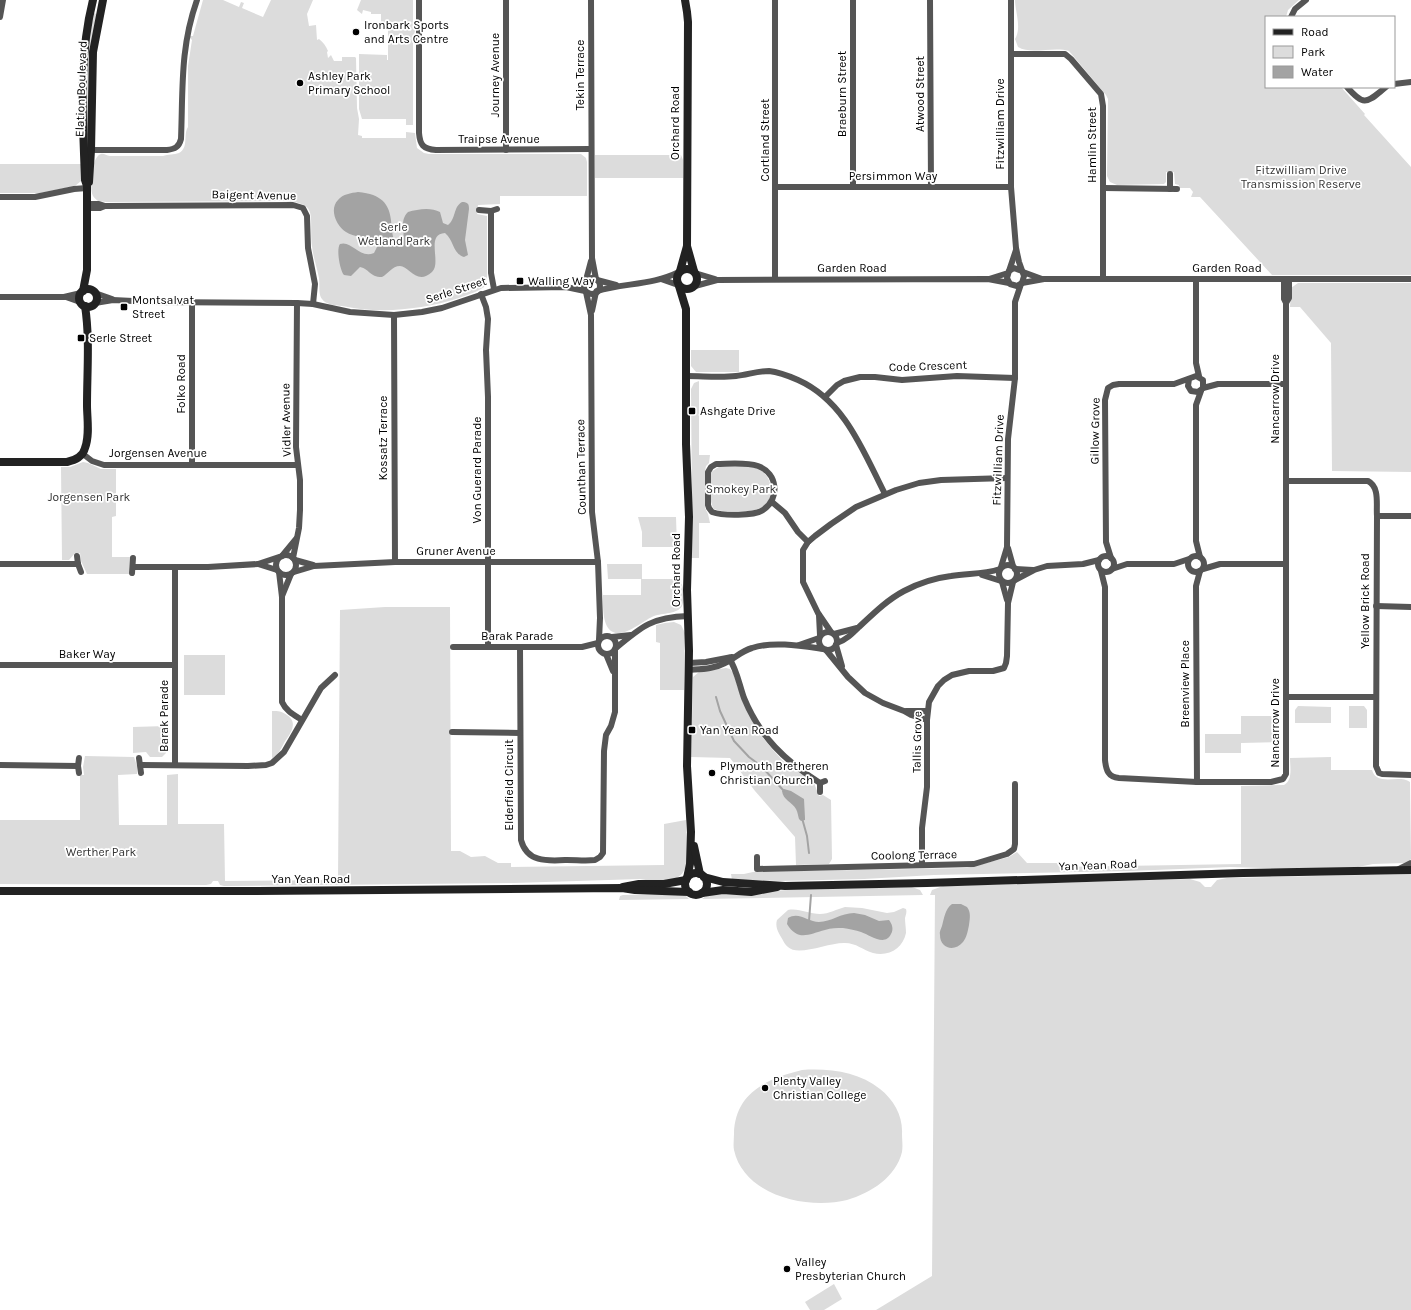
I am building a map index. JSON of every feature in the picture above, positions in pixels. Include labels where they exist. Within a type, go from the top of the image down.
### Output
[{"type":"street","points":[[0,17],[3,0]]},
{"type":"street","name":"Elation Boulevard","points":[[87,185],[92,58],[103,0]]},
{"type":"street","points":[[88,150],[167,150],[173,149],[179,145],[181,138],[184,59],[187,35],[197,0]]},
{"type":"street","name":"Traipse Avenue","points":[[419,0],[419,133],[423,147],[430,150],[591,149]]},
{"type":"street","name":"Journey Avenue","points":[[506,0],[506,150]]},
{"type":"street","name":"Tekin Terrace","points":[[591,0],[591,149]]},
{"type":"street","name":"Cortland Street","points":[[775,0],[775,279]]},
{"type":"street","name":"Braeburn Street","points":[[853,0],[853,187]]},
{"type":"street","name":"Atwood Street","points":[[930,0],[931,187]]},
{"type":"street","name":"Fitzwilliam Drive","points":[[1011,0],[1011,187],[1016,248],[1022,271]]},
{"type":"street","points":[[1292,16],[1296,9],[1306,0]]},
{"type":"street","name":"Orchard Road","points":[[679,272],[687,246],[687,1]]},
{"type":"street","points":[[92,4],[100,10]]},
{"type":"street","name":"Elation Boulevard","points":[[88,150],[82,104],[84,56],[92,4]]},
{"type":"street","name":"Hamlin Street","points":[[1011,54],[1065,54],[1101,94],[1103,102],[1104,188],[1103,279]]},
{"type":"street","points":[[1395,84],[1411,82]]},
{"type":"street","points":[[1348,88],[1358,98],[1364,101],[1371,99],[1385,88]]},
{"type":"street","points":[[591,149],[592,258],[597,280],[600,285],[597,292]]},
{"type":"street","points":[[1104,188],[1173,189],[1170,174]]},
{"type":"street","points":[[0,197],[35,197],[68,191],[87,185],[87,270],[80,296],[88,304],[87,430],[83,454],[73,461],[67,462],[0,462]]},
{"type":"street","name":"Persimmon Way","points":[[776,187],[1011,187]]},
{"type":"street","name":"Baigent Avenue","points":[[87,206],[99,204],[105,206],[300,206],[305,210],[307,216],[309,256],[315,284],[313,304]]},
{"type":"street","points":[[478,210],[494,210],[491,273],[494,289]]},
{"type":"street","name":"Orchard Road","points":[[687,246],[695,272]]},
{"type":"street","name":"Fitzwilliam Drive","points":[[1009,272],[1016,248]]},
{"type":"street","points":[[592,258],[586,280],[583,285],[586,292],[591,294],[618,286],[633,285],[661,279],[688,268],[695,272],[697,281],[694,286],[687,290],[661,279]]},
{"type":"street","points":[[1014,268],[1022,271],[1024,276],[1022,283],[1014,286],[1009,283],[1007,278],[1009,272],[1014,268]]},
{"type":"street","points":[[87,270],[96,298],[88,304]]},
{"type":"street","name":"Garden Road","points":[[1022,271],[1044,279]]},
{"type":"street","points":[[679,272],[676,279],[679,286]]},
{"type":"street","name":"Garden Road","points":[[695,272],[717,280]]},
{"type":"street","name":"Garden Road","points":[[988,279],[1009,272]]},
{"type":"street","points":[[586,280],[591,278],[618,286]]},
{"type":"street","name":"Garden Road","points":[[694,286],[717,280],[775,279],[988,279],[1009,283]]},
{"type":"street","name":"Garden Road","points":[[1022,283],[1044,279],[1411,279]]},
{"type":"street","points":[[1196,279],[1196,364],[1200,378],[1204,383],[1196,405],[1196,541],[1204,564],[1201,570]]},
{"type":"street","name":"Nancarrow Drive","points":[[1111,570],[1106,587],[1106,768],[1108,774],[1114,778],[1197,782],[1271,782],[1280,781],[1283,779],[1286,774],[1286,303],[1288,298],[1286,279]]},
{"type":"street","name":"Serle Street","points":[[64,297],[88,304],[114,300],[192,303],[296,303],[313,304],[366,314],[394,315],[437,309],[494,289],[508,287],[566,286],[586,280]]},
{"type":"street","name":"Fitzwilliam Drive","points":[[1001,568],[1007,547],[1009,424],[1015,378],[1015,302],[1009,283]]},
{"type":"street","name":"Fitzwilliam Drive","points":[[1015,302],[1022,283]]},
{"type":"street","name":"Serle Street","points":[[566,286],[586,292]]},
{"type":"street","name":"Orchard Road","points":[[679,286],[686,309],[686,444],[689,517],[687,766],[691,832],[690,864],[687,879]]},
{"type":"street","name":"Orchard Road","points":[[686,309],[694,286]]},
{"type":"street","points":[[82,292],[87,289],[94,292]]},
{"type":"street","name":"Serle Street","points":[[0,297],[64,297],[82,292]]},
{"type":"street","name":"Serle Street","points":[[94,292],[114,300]]},
{"type":"street","name":"Counthan Terrace","points":[[586,292],[591,315],[592,512],[598,562],[600,618],[598,642]]},
{"type":"street","name":"Counthan Terrace","points":[[591,315],[597,292]]},
{"type":"street","name":"Von Guerard Parade","points":[[481,294],[486,307],[488,319],[486,350],[488,647]]},
{"type":"street","name":"Folko Road","points":[[192,303],[192,465]]},
{"type":"street","name":"Vidler Avenue","points":[[294,559],[300,521],[300,480],[296,447],[296,303]]},
{"type":"street","name":"Kossatz Terrace","points":[[394,315],[395,562]]},
{"type":"street","points":[[1196,364],[1188,384],[1196,405]]},
{"type":"street","points":[[687,376],[730,376],[760,371],[770,371],[802,382],[826,397],[843,416],[885,494]]},
{"type":"street","name":"Code Crescent","points":[[826,397],[837,385],[860,377],[902,380],[957,376],[1015,378]]},
{"type":"street","points":[[1190,378],[1200,378],[1218,384],[1286,384]]},
{"type":"street","name":"Gillow Grove","points":[[1111,558],[1106,542],[1106,393],[1108,388],[1119,384],[1174,384],[1190,378]]},
{"type":"street","name":"Gillow Grove","points":[[1174,384],[1190,390]]},
{"type":"street","points":[[1190,390],[1196,392],[1218,384]]},
{"type":"street","name":"Jorgensen Avenue","points":[[83,454],[92,461],[104,465],[298,465]]},
{"type":"street","points":[[724,464],[751,464],[763,468],[768,472],[774,482],[775,489],[772,502],[762,511],[750,514],[723,514],[712,512],[708,505],[709,469],[713,465],[724,464]]},
{"type":"street","points":[[843,670],[836,644],[837,638],[818,613],[803,582],[803,550],[808,542],[844,514],[870,500],[919,483],[942,480],[1007,478]]},
{"type":"street","name":"Yellow Brick Road","points":[[1286,481],[1368,481],[1373,483],[1375,488],[1377,516],[1377,770],[1379,773],[1386,775],[1411,775]]},
{"type":"street","points":[[772,502],[785,513],[798,532],[808,542]]},
{"type":"street","points":[[1377,516],[1411,516]]},
{"type":"street","name":"Vidler Avenue","points":[[280,556],[297,537]]},
{"type":"street","points":[[1190,570],[1188,564],[1196,541]]},
{"type":"street","name":"Gillow Grove","points":[[1099,559],[1106,542]]},
{"type":"street","name":"Fitzwilliam Drive","points":[[1007,547],[1014,568]]},
{"type":"street","points":[[133,558],[133,570],[258,564],[280,556],[288,555],[294,559],[296,567],[282,597]]},
{"type":"street","points":[[77,556],[81,572]]},
{"type":"street","points":[[280,556],[276,563],[282,597],[282,702],[289,712],[302,720]]},
{"type":"street","points":[[980,574],[1007,584],[1034,570],[1055,565],[1083,564],[1105,556],[1127,564],[1174,564],[1197,556],[1220,564],[1286,564]]},
{"type":"street","points":[[1111,558],[1114,564],[1111,570]]},
{"type":"street","name":"Gruner Avenue","points":[[294,559],[314,566]]},
{"type":"street","points":[[1099,559],[1097,566],[1100,570]]},
{"type":"street","name":"Gruner Avenue","points":[[292,573],[314,566],[395,562],[598,562]]},
{"type":"street","points":[[0,564],[78,564]]},
{"type":"street","points":[[258,564],[278,571],[283,575],[292,573]]},
{"type":"street","points":[[1083,564],[1105,572],[1127,564]]},
{"type":"street","points":[[1174,564],[1196,572],[1220,564]]},
{"type":"street","points":[[689,666],[731,658],[746,649],[760,646],[798,645],[832,649],[836,644],[852,635],[889,601],[916,585],[946,576],[980,574],[1007,565],[1014,568],[1034,570]]},
{"type":"street","name":"Barak Parade","points":[[175,567],[175,765],[261,765],[272,763],[284,752],[321,688],[335,675]]},
{"type":"street","points":[[1001,568],[998,576],[1002,582]]},
{"type":"street","points":[[1014,568],[1017,574],[1014,581]]},
{"type":"street","name":"Nancarrow Drive","points":[[1100,570],[1106,587]]},
{"type":"street","name":"Breenview Place","points":[[1190,570],[1196,586]]},
{"type":"street","name":"Breenview Place","points":[[1197,782],[1196,586],[1201,570]]},
{"type":"street","name":"Tallis Grove","points":[[922,865],[922,828],[927,787],[927,711],[929,702],[938,686],[948,678],[969,671],[993,671],[1004,668],[1008,656],[1008,603],[1014,581]]},
{"type":"street","name":"Tallis Grove","points":[[1002,582],[1008,603]]},
{"type":"street","points":[[1376,606],[1411,607]]},
{"type":"street","points":[[818,613],[819,644],[851,681],[865,694],[911,715],[927,720]]},
{"type":"street","points":[[632,634],[603,636],[598,642],[599,649],[603,653],[610,654],[632,634],[652,622],[671,617],[688,616]]},
{"type":"street","name":"Counthan Terrace","points":[[600,618],[610,636]]},
{"type":"street","points":[[798,645],[819,636],[825,631],[833,633],[859,628]]},
{"type":"street","points":[[610,636],[616,641],[615,649]]},
{"type":"street","name":"Barak Parade","points":[[582,647],[598,642]]},
{"type":"street","name":"Barak Parade","points":[[453,647],[582,647],[603,653]]},
{"type":"street","name":"Elderfield Circuit","points":[[520,647],[520,834],[524,849],[531,856],[544,860],[592,860],[598,859],[602,855],[604,751],[606,735],[611,726],[615,712],[615,649]]},
{"type":"street","name":"Elderfield Circuit","points":[[603,653],[615,676]]},
{"type":"street","points":[[731,658],[748,707],[766,737],[788,761],[823,782],[820,792]]},
{"type":"street","name":"Baker Way","points":[[0,665],[174,665]]},
{"type":"street","points":[[1286,697],[1376,697]]},
{"type":"street","points":[[904,711],[927,711]]},
{"type":"street","points":[[452,732],[520,733]]},
{"type":"street","points":[[79,758],[79,773]]},
{"type":"street","points":[[139,758],[141,773]]},
{"type":"street","points":[[141,765],[175,765]]},
{"type":"street","points":[[0,766],[78,766]]},
{"type":"street","name":"Coolong Terrace","points":[[757,857],[757,869],[974,864],[1014,849],[1015,784]]},
{"type":"street","name":"Orchard Road","points":[[691,832],[702,875]]},
{"type":"street","points":[[1397,870],[1411,863]]},
{"type":"street","name":"Yan Yean Road","points":[[702,875],[723,882],[785,886],[1242,873],[1411,870]]},
{"type":"street","points":[[694,874],[702,875],[707,886],[702,893],[696,895],[689,892],[686,886],[687,879],[694,874]]},
{"type":"street","name":"Yan Yean Road","points":[[622,888],[639,884],[664,884],[687,879]]},
{"type":"street","name":"Yan Yean Road","points":[[702,893],[723,890],[751,892],[785,886]]},
{"type":"street","name":"Yan Yean Road","points":[[0,891],[257,892],[622,888],[635,890],[689,892]]},
{"type":"green space","name":"Serle Wetland Park","points":[[203,0],[223,0],[239,7],[241,2],[244,3],[242,8],[263,17],[271,0],[313,0],[307,14],[309,26],[316,25],[317,40],[319,39],[325,46],[328,51],[328,58],[331,55],[334,61],[342,61],[342,57],[356,58],[357,108],[359,119],[358,135],[362,136],[362,138],[406,138],[406,132],[415,133],[417,148],[424,153],[429,154],[581,154],[586,158],[587,162],[587,196],[500,196],[500,204],[478,205],[477,214],[487,216],[487,278],[484,287],[469,295],[445,302],[400,310],[371,310],[334,305],[328,304],[322,299],[320,295],[319,278],[313,250],[310,211],[301,204],[278,201],[98,201],[93,196],[91,180],[95,161],[101,154],[107,156],[163,156],[179,153],[184,148],[188,127],[188,66],[192,40],[190,36],[193,36]]},
{"type":"green space","points":[[361,0],[413,0],[413,27],[415,31],[413,38],[413,125],[406,125],[406,119],[362,119],[359,109],[359,54],[387,55],[388,60],[388,25],[406,24],[406,22],[381,22],[381,14],[371,14],[371,12],[363,10],[362,14],[357,10]]},
{"type":"green space","name":"Fitzwilliam Drive Transmission Reserve","points":[[1015,0],[1299,0],[1288,10],[1286,16],[1265,16],[1265,88],[1342,88],[1411,167],[1411,275],[1272,275],[1200,197],[1191,197],[1193,192],[1190,188],[1179,188],[1179,185],[1175,184],[1174,172],[1166,172],[1166,182],[1164,184],[1117,185],[1110,182],[1107,176],[1108,99],[1106,95],[1069,51],[1057,49],[1029,50],[1018,47],[1015,39],[1018,25]]},
{"type":"green space","points":[[94,13],[96,14],[89,132],[87,137],[85,119],[86,52]]},
{"type":"green space","points":[[595,155],[681,155],[683,160],[683,178],[595,178]]},
{"type":"green space","points":[[0,164],[82,164],[81,181],[75,186],[40,193],[0,193]]},
{"type":"green space","points":[[1298,283],[1411,283],[1411,472],[1332,471],[1331,343],[1300,307],[1290,307],[1291,288]]},
{"type":"green space","points":[[691,350],[739,350],[739,372],[696,372],[691,366]]},
{"type":"green space","points":[[699,381],[699,455],[710,455],[709,463],[706,466],[705,471],[705,508],[710,523],[699,523],[699,558],[691,558],[691,389],[694,383]]},
{"type":"green space","name":"Jorgensen Park","points":[[83,462],[101,469],[116,469],[116,516],[112,517],[112,557],[130,557],[129,574],[87,574],[81,561],[80,553],[75,553],[69,560],[62,560],[61,467],[70,467]]},
{"type":"green space","name":"Smokey Park","points":[[738,466],[756,468],[762,471],[771,487],[771,493],[766,504],[761,508],[752,511],[719,511],[714,509],[710,497],[710,477],[711,473],[719,467]]},
{"type":"green space","points":[[638,517],[676,517],[677,547],[642,547],[642,532]]},
{"type":"green space","points":[[607,564],[642,564],[642,579],[681,579],[684,590],[682,606],[677,611],[654,616],[623,633],[613,632],[609,629],[605,621],[603,595],[641,595],[641,579],[608,579]]},
{"type":"green space","name":"Werther Park","points":[[385,607],[450,607],[451,851],[460,851],[471,857],[485,856],[498,863],[511,863],[511,867],[664,865],[664,824],[686,820],[687,861],[684,870],[679,876],[671,880],[658,881],[640,879],[514,883],[224,886],[220,885],[218,881],[213,881],[211,884],[206,885],[0,884],[0,820],[80,820],[80,775],[84,775],[83,767],[85,756],[134,757],[137,766],[137,774],[118,775],[119,825],[167,825],[167,775],[178,774],[178,824],[224,824],[225,881],[338,880],[340,610]]},
{"type":"green space","points":[[674,622],[681,625],[685,633],[684,690],[660,690],[660,643],[656,642],[656,625]]},
{"type":"green space","points":[[184,655],[225,655],[225,695],[184,695]]},
{"type":"green space","points":[[726,668],[730,669],[733,673],[743,702],[759,733],[783,761],[814,783],[819,796],[823,795],[831,800],[832,859],[829,864],[796,865],[795,837],[755,791],[730,758],[691,757],[693,677],[699,672]]},
{"type":"green space","points":[[1298,706],[1331,707],[1331,723],[1295,723],[1295,710]]},
{"type":"green space","points":[[1349,706],[1364,706],[1367,710],[1367,728],[1349,728]]},
{"type":"green space","points":[[272,711],[287,715],[291,718],[293,725],[291,732],[280,750],[272,758]]},
{"type":"green space","points":[[1241,716],[1277,716],[1277,742],[1241,743],[1241,753],[1205,753],[1205,734],[1241,734]]},
{"type":"green space","points":[[166,726],[166,753],[162,757],[150,757],[146,752],[133,753],[133,727]]},
{"type":"green space","points":[[1331,757],[1331,770],[1372,770],[1378,778],[1400,779],[1410,782],[1411,859],[1409,862],[1373,864],[1353,868],[1295,869],[1230,867],[1130,871],[934,875],[864,879],[781,881],[732,880],[731,874],[753,872],[967,868],[1009,857],[1017,852],[1027,863],[1060,863],[1060,867],[1241,864],[1241,786],[1284,785],[1290,777],[1290,758]]},
{"type":"green space","points":[[1411,874],[1411,1310],[876,1310],[932,1276],[935,895],[930,895],[932,890],[943,886],[1190,879],[1200,882],[1205,887],[1211,887],[1217,880],[1227,878]]},
{"type":"green space","points":[[912,887],[920,890],[923,895],[702,899],[707,895],[788,890]]},
{"type":"green space","points":[[623,895],[685,895],[689,899],[619,900],[620,896]]},
{"type":"green space","points":[[845,907],[862,908],[887,913],[903,908],[906,909],[906,933],[902,943],[894,950],[884,954],[873,953],[853,944],[845,943],[806,950],[793,950],[785,944],[777,929],[777,920],[788,910],[823,914]]},
{"type":"green space","points":[[802,1070],[843,1072],[863,1079],[872,1083],[885,1093],[897,1109],[902,1127],[902,1152],[899,1161],[881,1183],[865,1193],[847,1200],[831,1203],[797,1201],[764,1189],[750,1179],[740,1166],[734,1150],[734,1134],[740,1108],[746,1098],[765,1083]]},
{"type":"green space","points":[[834,1284],[842,1299],[824,1310],[810,1310],[805,1302]]},
{"type":"water","points":[[358,192],[373,195],[383,201],[388,208],[391,217],[395,241],[400,246],[402,245],[404,236],[403,224],[405,216],[408,212],[433,209],[440,212],[443,223],[448,225],[451,222],[459,204],[462,202],[467,203],[469,209],[465,240],[468,255],[464,257],[457,253],[450,239],[445,233],[436,238],[435,268],[427,276],[418,276],[400,266],[392,269],[382,277],[374,276],[366,269],[360,267],[351,276],[344,275],[339,260],[338,250],[340,244],[344,243],[364,254],[374,253],[377,247],[376,241],[373,239],[356,236],[346,232],[339,226],[335,217],[334,208],[338,200],[350,193]]},
{"type":"water","points":[[784,789],[791,791],[804,799],[805,820],[801,821],[799,819],[796,809],[783,794],[782,791]]},
{"type":"water","points":[[952,904],[961,904],[967,907],[970,915],[968,931],[963,942],[956,947],[948,948],[942,943],[940,933],[946,911]]},
{"type":"water","points":[[854,913],[865,915],[879,921],[889,920],[892,927],[891,934],[885,940],[881,940],[865,933],[841,928],[830,929],[809,935],[800,935],[791,930],[787,924],[788,918],[792,916],[800,916],[815,922],[823,922],[845,914]]},
{"type":"waterway","points":[[716,697],[720,711],[734,741],[749,757],[761,766],[784,791]]},
{"type":"waterway","points":[[802,818],[807,836],[809,853]]},
{"type":"waterway","points":[[809,921],[811,895]]},
{"type":"place","name":"Ironbark Sports and Arts Centre","points":[[356,32]]},
{"type":"place","name":"Ashley Park Primary School","points":[[300,83]]},
{"type":"place","name":"Walling Way","points":[[520,281]]},
{"type":"place","name":"Montsalvat Street","points":[[124,307]]},
{"type":"place","name":"Serle Street","points":[[81,338]]},
{"type":"place","name":"Ashgate Drive","points":[[692,411]]},
{"type":"place","name":"Yan Yean Road","points":[[692,730]]},
{"type":"place","name":"Plymouth Bretheren Christian Church","points":[[712,773]]},
{"type":"place","name":"Plenty Valley Christian College","points":[[765,1088]]},
{"type":"place","name":"Valley Presbyterian Church","points":[[787,1269]]}]
